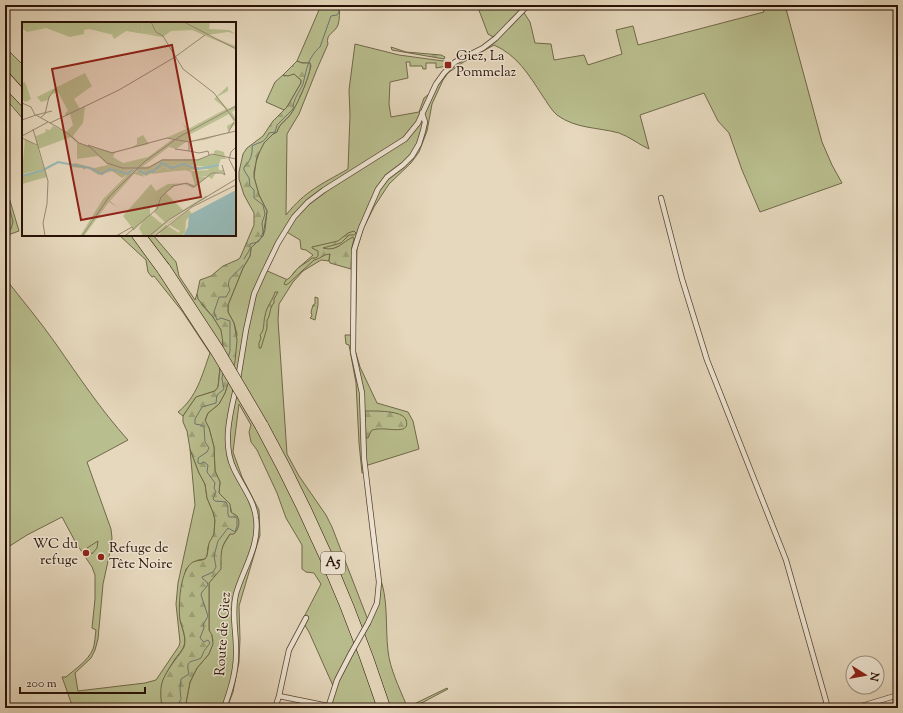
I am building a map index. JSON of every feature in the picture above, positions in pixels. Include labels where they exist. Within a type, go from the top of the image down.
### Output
[{"type":"highway","points":[[5,74],[22,93]]},
{"type":"highway","points":[[5,83],[22,101]]},
{"type":"highway","name":"A5","points":[[136,236],[164,270]]},
{"type":"highway","name":"A5","points":[[143,236],[164,270],[220,349],[304,502],[336,571],[362,636],[387,708]]},
{"type":"highway","name":"A5","points":[[262,426],[330,572],[357,638],[381,708]]},
{"type":"street","name":"Route de Giez","points":[[224,708],[232,684],[236,656],[235,598],[252,553],[257,528],[255,511],[247,492],[234,470],[228,447],[233,405],[254,294],[268,263],[290,222],[301,208],[324,190],[405,138],[414,128],[436,84],[444,73],[455,62],[483,48],[496,38],[528,5]]},
{"type":"street","points":[[279,696],[328,707],[338,680],[377,603],[379,582],[364,458],[362,393],[352,352],[354,250],[361,228],[378,189],[387,177],[412,156],[419,144],[425,122],[422,114]]},
{"type":"street","points":[[661,198],[682,279],[705,353],[786,560],[828,708]]},
{"type":"street","points":[[275,708],[289,650],[306,618]]},
{"type":"street","points":[[855,708],[898,695]]},
{"type":"green space","points":[[319,5],[340,6],[339,21],[337,28],[328,38],[328,44],[299,114],[287,134],[286,215],[307,194],[348,169],[350,115],[349,90],[355,44],[399,55],[451,62],[447,66],[436,68],[436,63],[426,63],[426,69],[423,69],[422,66],[410,66],[410,62],[406,62],[408,78],[390,82],[389,104],[391,117],[419,112],[424,98],[429,94],[447,70],[495,38],[488,34],[477,5],[525,5],[521,8],[530,22],[535,43],[551,44],[554,60],[584,55],[588,65],[622,54],[616,30],[633,26],[638,45],[764,12],[762,5],[785,5],[822,142],[842,183],[760,212],[742,170],[729,133],[718,121],[704,93],[640,115],[649,149],[619,133],[587,127],[564,120],[551,108],[522,66],[509,54],[494,45],[462,63],[448,73],[443,80],[432,104],[427,131],[419,152],[411,163],[389,184],[374,207],[363,229],[357,249],[355,350],[360,367],[377,403],[408,412],[413,421],[419,449],[365,466],[366,473],[362,473],[356,383],[349,345],[346,344],[345,335],[352,335],[353,268],[351,268],[353,244],[344,244],[330,250],[329,261],[321,260],[303,271],[293,282],[279,304],[278,320],[287,454],[299,476],[326,515],[332,527],[368,620],[373,614],[379,575],[384,593],[389,658],[395,678],[406,704],[408,706],[412,705],[447,688],[448,689],[412,708],[328,708],[334,688],[304,624],[304,617],[321,584],[314,573],[306,572],[302,569],[302,545],[286,518],[277,493],[257,450],[251,442],[249,432],[251,425],[239,404],[233,452],[242,477],[259,510],[260,535],[239,606],[239,662],[233,692],[227,708],[185,708],[190,682],[197,668],[209,654],[213,640],[209,630],[209,583],[221,564],[220,559],[222,547],[230,534],[233,514],[219,493],[220,482],[215,471],[214,447],[209,428],[205,421],[208,413],[219,404],[228,383],[237,334],[234,323],[228,312],[228,305],[243,268],[250,256],[251,248],[263,236],[265,230],[267,211],[259,195],[254,177],[256,162],[264,143],[277,132],[280,126],[290,115],[303,90],[311,66],[310,63],[302,63],[297,61],[319,10]],"holes":[[[285,231],[300,240],[301,249],[306,250],[313,255],[296,270],[288,280],[265,270]]]},
{"type":"green space","points":[[5,47],[22,64],[22,118],[5,98]]},
{"type":"green space","points":[[391,47],[406,52],[441,55],[445,57],[444,59],[392,50]]},
{"type":"green space","points":[[297,61],[302,63],[310,63],[309,73],[300,97],[293,111],[277,132],[264,143],[257,157],[254,177],[259,195],[267,211],[263,236],[251,248],[250,256],[243,268],[228,305],[228,312],[234,323],[237,340],[235,362],[225,393],[219,404],[208,413],[205,420],[209,428],[214,447],[215,471],[220,482],[219,493],[230,504],[231,512],[238,518],[238,528],[234,534],[230,534],[224,543],[221,554],[221,569],[209,583],[209,630],[212,635],[213,644],[209,654],[197,668],[190,682],[185,708],[162,708],[162,682],[185,644],[185,637],[179,614],[181,588],[185,572],[193,562],[205,559],[207,556],[209,543],[214,534],[215,520],[213,512],[207,498],[205,484],[190,449],[187,431],[183,422],[183,416],[196,397],[215,391],[218,387],[223,343],[221,330],[213,317],[198,299],[197,294],[200,280],[211,276],[223,266],[240,258],[254,225],[254,213],[244,195],[239,179],[243,154],[247,148],[263,136],[273,121],[287,107],[301,83],[301,80],[294,74],[288,76],[283,75]]},
{"type":"green space","points":[[294,74],[301,80],[301,83],[284,110],[266,102],[275,82],[283,75]]},
{"type":"green space","points":[[5,184],[19,231],[5,236]]},
{"type":"green space","points":[[5,207],[10,210],[13,222],[11,229],[5,232]]},
{"type":"green space","points":[[354,231],[356,233],[354,235],[349,235],[341,243],[323,248],[336,248],[353,237],[351,269],[330,263],[330,254],[328,254],[314,260],[289,283],[286,285],[284,284],[298,268],[312,258],[316,258],[318,256],[318,251],[312,247],[338,241],[348,233]]},
{"type":"green space","points":[[120,236],[154,236],[176,262],[179,276],[195,300],[197,294],[202,305],[213,317],[221,330],[223,337],[218,387],[215,391],[196,397],[183,416],[178,412],[185,406],[194,393],[210,353],[182,311],[154,276],[152,277],[148,272],[146,260]]},
{"type":"green space","points":[[5,278],[50,335],[99,405],[128,440],[87,462],[111,529],[112,538],[103,584],[98,639],[91,658],[75,673],[78,691],[145,683],[156,680],[179,646],[180,642],[176,604],[178,583],[195,505],[190,449],[205,484],[207,498],[215,520],[214,534],[208,547],[207,556],[205,559],[198,560],[186,569],[181,594],[180,613],[185,643],[167,672],[163,682],[161,693],[162,708],[73,708],[62,677],[66,677],[81,664],[88,657],[94,647],[96,630],[92,628],[95,599],[95,575],[92,567],[76,543],[62,517],[27,535],[5,549],[5,458],[7,458],[5,451]]},
{"type":"green space","points":[[275,292],[278,292],[267,320],[267,328],[261,348],[259,348],[261,338],[260,335],[263,329],[264,319]]},
{"type":"green space","points":[[315,297],[318,298],[318,305],[315,320],[310,318],[312,316],[311,312],[313,305],[315,304]]},
{"type":"green space","points":[[365,411],[400,414],[406,420],[407,425],[400,430],[375,429],[371,431],[368,438],[366,438]]},
{"type":"green space","points":[[98,541],[97,548],[92,554],[87,548]]},
{"type":"waterway","points":[[244,259],[250,249],[250,244],[258,242],[261,238],[263,232],[262,223],[265,214],[263,205],[254,198],[254,190],[250,186],[249,178],[244,170],[244,167],[251,158],[252,146],[264,141],[269,133],[275,132],[277,125],[293,109],[295,99],[303,84],[309,62],[320,47],[331,16],[337,15],[339,12],[338,5]]},
{"type":"waterway","points":[[228,358],[230,351],[230,321],[221,318],[217,320],[214,312],[219,297],[226,297],[230,290],[230,279],[243,265]]},
{"type":"waterway","points":[[176,708],[181,699],[181,679],[189,674],[189,663],[201,658],[210,643],[208,640],[204,642],[200,638],[204,628],[203,625],[208,616],[201,595],[208,585],[202,577],[213,572],[216,567],[214,556],[218,541],[228,528],[235,532],[237,526],[237,518],[229,517],[226,502],[215,501],[213,499],[216,492],[214,488],[215,483],[207,472],[208,465],[204,462],[200,464],[198,463],[198,458],[207,452],[209,448],[205,442],[204,427],[195,424],[195,419],[202,407],[216,403],[217,395],[224,389],[222,379],[223,372]]},
{"type":"place","name":"Giez, La Pommelaz","points":[[448,65]]},
{"type":"place","name":"WC du refuge","points":[[86,553]]},
{"type":"place","name":"Refuge de Tête Noire","points":[[101,557]]}]
